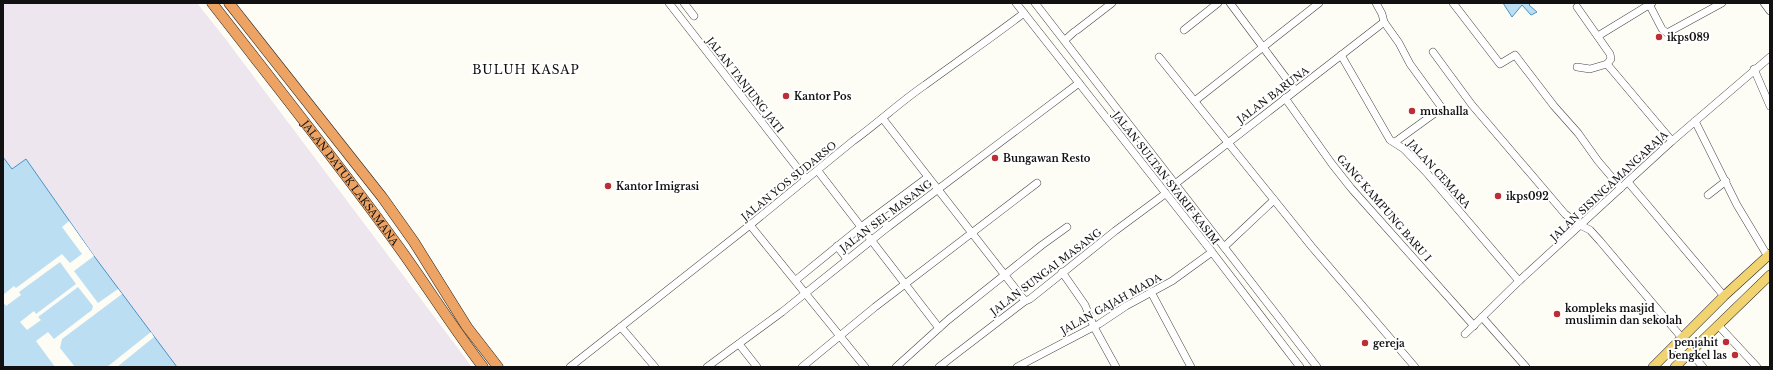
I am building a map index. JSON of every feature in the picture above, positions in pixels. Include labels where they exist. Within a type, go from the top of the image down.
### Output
[{"type":"highway","name":"JALAN DATUK LAKSAMANA","points":[[212,3],[321,142],[381,222],[458,334],[483,367]]},
{"type":"highway","name":"JALAN DATUK LAKSAMANA","points":[[229,3],[382,197],[414,242],[467,327],[498,367]]},
{"type":"highway","points":[[458,334],[467,327]]},
{"type":"main road","points":[[1653,367],[1724,296],[1769,255]]},
{"type":"main road","points":[[1675,367],[1770,275]]},
{"type":"street","name":"JALAN TANJUNG JATI","points":[[669,3],[806,179]]},
{"type":"street","points":[[684,3],[694,16]]},
{"type":"street","name":"JALAN SULTAN SYARIF KASIM","points":[[1016,3],[1212,252],[1298,366]]},
{"type":"street","name":"JALAN SULTAN SYARIF KASIM","points":[[1035,3],[1317,367]]},
{"type":"street","points":[[1065,40],[1112,3]]},
{"type":"street","points":[[1184,30],[1218,3]]},
{"type":"street","points":[[1230,3],[1295,90]]},
{"type":"street","points":[[1196,100],[1319,3]]},
{"type":"street","points":[[1376,3],[1382,14],[1384,22],[1402,48],[1410,64],[1442,108],[1395,142]]},
{"type":"street","points":[[1453,3],[1500,64],[1515,55],[1554,106],[1621,188]]},
{"type":"street","points":[[1598,36],[1650,4],[1662,29],[1667,33],[1722,3]]},
{"type":"street","points":[[1764,3],[1770,11]]},
{"type":"street","points":[[1577,7],[1610,54],[1611,59],[1607,64],[1590,69],[1577,67]]},
{"type":"street","name":"JALAN YOS SUDARSO","points":[[570,367],[818,171],[853,141],[883,119],[924,85],[953,66],[1024,13]]},
{"type":"street","name":"JALAN BARUNA","points":[[1175,184],[1384,22]]},
{"type":"street","points":[[1433,52],[1462,92],[1505,145],[1565,214],[1590,230],[1682,338]]},
{"type":"street","name":"JALAN CEMARA","points":[[1341,55],[1390,140],[1404,149],[1426,172],[1520,281]]},
{"type":"street","points":[[1159,57],[1196,100],[1312,247],[1415,367]]},
{"type":"street","name":"JALAN SISINGAMANGARAJA","points":[[1465,334],[1672,140],[1770,57]]},
{"type":"street","points":[[1607,64],[1672,140]]},
{"type":"street","points":[[1754,69],[1770,106]]},
{"type":"street","name":"JALAN SEI. MASANG","points":[[707,367],[806,293],[846,259],[1079,83]]},
{"type":"street","name":"GANG KAMPUNG BARU I","points":[[1285,98],[1351,188],[1474,326]]},
{"type":"street","points":[[883,119],[1025,301]]},
{"type":"street","points":[[1695,121],[1726,180],[1737,205],[1769,255]]},
{"type":"street","points":[[818,171],[939,328]]},
{"type":"street","points":[[796,280],[836,246],[928,177]]},
{"type":"street","points":[[1708,195],[1726,180]]},
{"type":"street","points":[[1628,182],[1724,296]]},
{"type":"street","points":[[802,367],[840,335],[1037,183]]},
{"type":"street","name":"JALAN SUNGAI MASANG","points":[[939,367],[1025,301],[1030,299],[1062,272],[1165,194]]},
{"type":"street","points":[[1224,247],[1274,200]]},
{"type":"street","points":[[878,215],[888,227]]},
{"type":"street","points":[[750,225],[865,367]]},
{"type":"street","points":[[896,367],[939,328],[1042,245],[1067,227]]},
{"type":"street","points":[[836,246],[846,259]]},
{"type":"street","name":"JALAN GAJAH MADA","points":[[1021,366],[1094,327],[1172,281],[1212,252]]},
{"type":"street","points":[[1062,272],[1085,305],[1094,327],[1116,367]]},
{"type":"street","points":[[1152,292],[1180,350],[1191,367]]},
{"type":"street","points":[[1482,317],[1526,367]]},
{"type":"street","points":[[1718,325],[1757,367]]},
{"type":"street","points":[[621,327],[655,367]]},
{"type":"street","points":[[739,344],[757,367]]},
{"type":"street","points":[[1690,352],[1703,367]]},
{"type":"shaded area","points":[[3,3],[197,3],[472,367],[177,367],[94,256],[26,159],[12,169],[3,157]]},
{"type":"water","points":[[1503,3],[1531,3],[1529,5],[1537,12],[1531,15],[1522,5],[1512,17]]},
{"type":"water","points":[[3,157],[12,169],[26,159],[94,256],[177,367],[3,367]]},
{"type":"pier","points":[[69,221],[94,256],[74,271],[98,303],[118,289],[122,294],[62,339],[60,348],[75,367],[55,367],[36,341],[48,332],[54,339],[92,310],[93,306],[78,287],[38,317],[41,320],[27,330],[20,322],[34,311],[36,314],[76,284],[60,262],[19,292],[21,295],[6,306],[3,302],[3,295],[14,286],[16,288],[62,254],[70,263],[82,254],[62,227]]},
{"type":"pier","points":[[151,332],[154,337],[117,367],[107,367]]},
{"type":"place","name":"ikps089","points":[[1659,37]]},
{"type":"place","name":"Kantor Pos","points":[[786,96]]},
{"type":"place","name":"mushalla","points":[[1412,111]]},
{"type":"place","name":"Bungawan Resto","points":[[995,158]]},
{"type":"place","name":"Kantor Imigrasi","points":[[608,186]]},
{"type":"place","name":"ikps092","points":[[1498,196]]},
{"type":"place","name":"kompleks masjid muslimin dan sekolah","points":[[1557,314]]},
{"type":"place","name":"penjahit","points":[[1726,342]]},
{"type":"place","name":"gereja","points":[[1365,343]]},
{"type":"place","name":"bengkel las","points":[[1735,355]]},
{"type":"district","name":"BULUH KASAP","points":[[526,69]]}]
